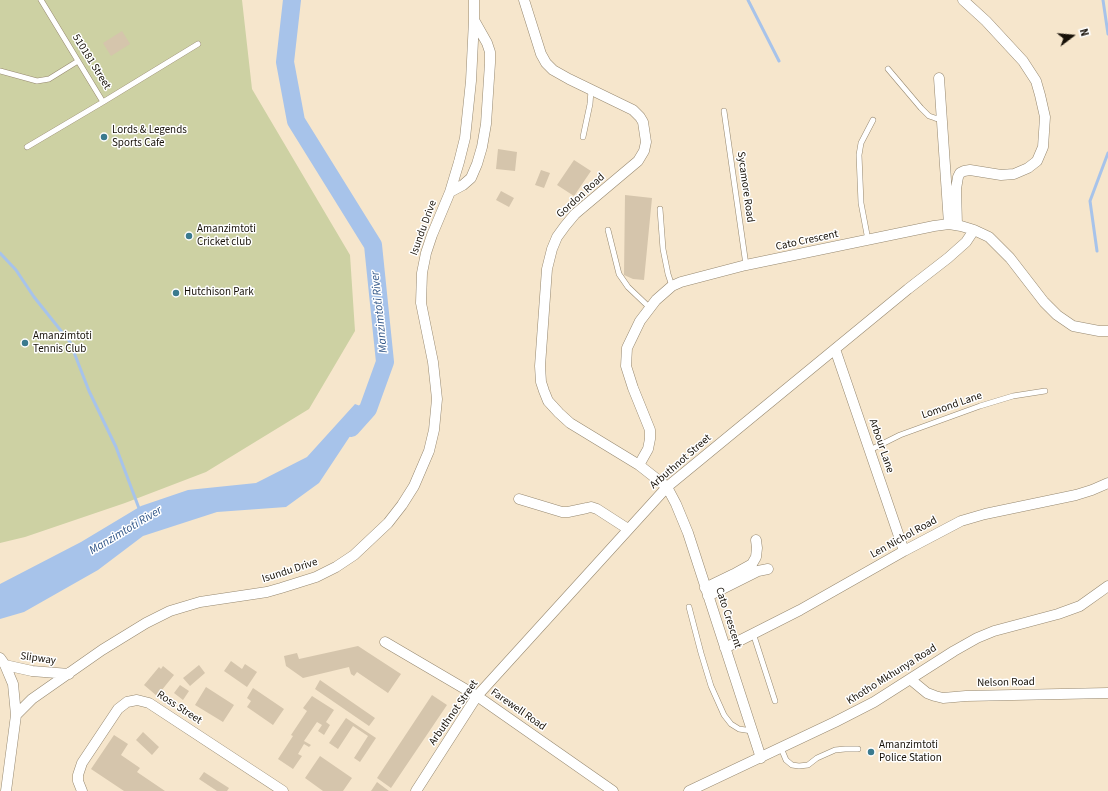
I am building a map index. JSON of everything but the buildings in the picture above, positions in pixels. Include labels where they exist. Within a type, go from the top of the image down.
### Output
[{"type":"street","name":"Isundu Drive","points":[[16,715],[32,699],[102,650],[146,623],[170,611],[200,602],[274,590],[316,577],[336,567],[354,555],[388,523],[402,505],[414,486],[429,451],[434,430],[437,399],[433,362],[422,303],[422,273],[426,253],[450,192],[465,138],[469,109],[474,0]]},
{"type":"street","name":"Gordon Road","points":[[524,0],[541,54],[546,63],[553,70],[569,79],[633,110],[643,122],[646,142],[644,151],[638,161],[575,214],[564,226],[554,243],[548,269],[540,366],[542,382],[548,401],[570,423],[639,465],[667,487]]},
{"type":"street","points":[[953,225],[956,189],[960,173],[970,170],[1001,175],[1014,174],[1028,168],[1037,161],[1044,147],[1045,117],[1036,81],[1023,61],[986,20],[963,0]]},
{"type":"street","name":"Isundu Drive","points":[[450,192],[463,186],[471,178],[482,147],[486,124],[490,52],[487,43],[474,20]]},
{"type":"street","points":[[940,78],[942,120],[953,225]]},
{"type":"street","name":"Cato Crescent","points":[[639,465],[648,449],[650,430],[626,366],[627,348],[640,321],[656,300],[672,286],[681,282],[746,265],[934,226],[953,225],[974,230],[989,237],[1010,258],[1044,302],[1057,315],[1073,326],[1099,331],[1108,331]]},
{"type":"street","name":"Arbuthnot Street","points":[[416,791],[477,696],[667,487],[954,253],[966,242],[974,230]]},
{"type":"street","name":"Arbour Lane","points":[[835,349],[904,551]]},
{"type":"street","name":"Len Nichol Road","points":[[725,648],[800,610],[935,534],[967,519],[1076,495],[1108,483]]},
{"type":"street","name":"Cato Crescent","points":[[667,487],[676,504],[688,534],[761,758]]},
{"type":"street","points":[[519,499],[562,512],[592,507],[628,529]]},
{"type":"street","points":[[707,592],[752,564],[756,557],[756,540]]},
{"type":"street","points":[[707,592],[758,571],[768,569]]},
{"type":"street","name":"Khotho Mkhunya Road","points":[[689,791],[836,722],[874,702],[977,638],[994,631],[1058,614],[1080,606],[1108,586]]},
{"type":"street","name":"Farewell Road","points":[[385,642],[477,696],[613,791]]},
{"type":"street","points":[[3,662],[13,684],[16,715],[6,791]]},
{"type":"street","name":"Slipway","points":[[3,662],[32,671],[69,674]]},
{"type":"street","name":"Nelson Road","points":[[910,679],[927,693],[943,698],[966,696],[1108,693]]},
{"type":"street","name":"Ross Street","points":[[82,791],[78,781],[78,775],[82,763],[118,709],[127,702],[137,700],[149,703],[283,791]]},
{"type":"lane","name":"510181 Street","points":[[41,0],[103,102],[198,44]]},
{"type":"lane","points":[[0,71],[38,81],[49,79],[78,61]]},
{"type":"lane","points":[[888,69],[921,108],[930,116],[942,120]]},
{"type":"lane","points":[[583,137],[592,90]]},
{"type":"lane","points":[[27,148],[103,102]]},
{"type":"lane","name":"Sycamore Road","points":[[724,112],[746,265]]},
{"type":"lane","points":[[868,240],[861,203],[859,155],[862,143],[873,120]]},
{"type":"lane","points":[[660,209],[666,269],[672,286]]},
{"type":"lane","points":[[608,230],[619,274],[628,287],[650,308]]},
{"type":"lane","name":"Lomond Lane","points":[[870,450],[900,435],[980,406],[1013,396],[1045,391]]},
{"type":"lane","points":[[689,607],[711,686],[724,715],[731,724],[739,728],[752,731]]},
{"type":"lane","points":[[753,634],[775,701]]},
{"type":"lane","points":[[781,748],[786,760],[792,765],[799,766],[808,765],[817,758],[835,750],[858,749]]},
{"type":"green space","name":"Hutchison Park","points":[[0,0],[242,0],[252,89],[350,255],[355,331],[309,409],[206,472],[125,503],[25,537],[0,543]]},
{"type":"water","points":[[355,404],[368,409],[319,483],[286,507],[217,512],[143,536],[98,570],[24,612],[0,619],[0,584],[81,542],[141,506],[188,490],[256,483],[307,457]]},
{"type":"waterway","name":"Manzimtoti River","points":[[292,0],[285,62],[296,121],[373,245],[385,362],[368,409],[351,428]]},
{"type":"waterway","points":[[748,0],[779,61]]},
{"type":"waterway","points":[[1103,0],[1108,34]]},
{"type":"waterway","points":[[1097,251],[1090,201],[1108,153]]},
{"type":"waterway","points":[[0,253],[16,270],[34,297],[70,342],[89,391],[116,447],[140,511]]},
{"type":"place","name":"Lords & Legends Sports Cafe","points":[[104,137]]},
{"type":"place","name":"Amanzimtoti Cricket club","points":[[189,236]]},
{"type":"place","name":"Hutchison Park","points":[[176,293]]},
{"type":"place","name":"Amanzimtoti Tennis Club","points":[[25,343]]},
{"type":"place","name":"Amanzimtoti Police Station","points":[[871,752]]}]
